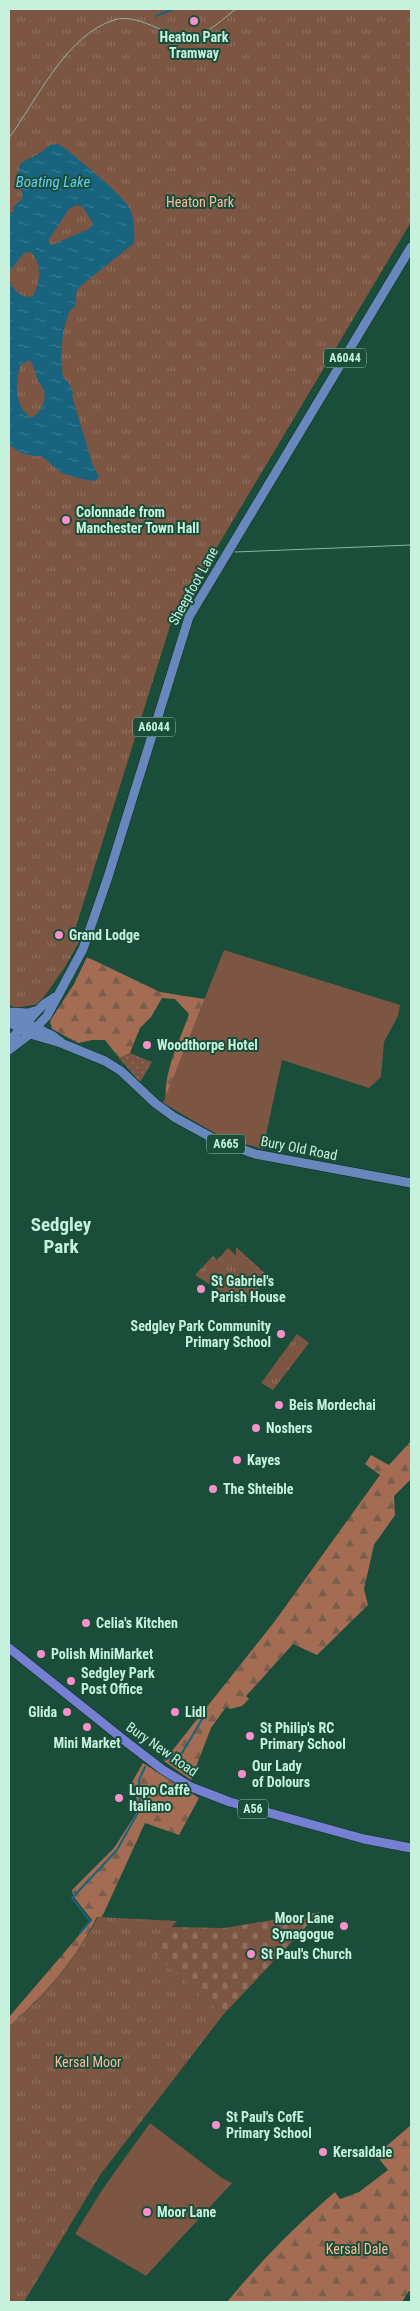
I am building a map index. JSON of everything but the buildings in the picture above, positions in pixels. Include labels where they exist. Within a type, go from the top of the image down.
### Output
[{"type":"highway","name":"Bury New Road","points":[[9,1648],[163,1770],[205,1794],[364,1839],[411,1848]]},
{"type":"main road","name":"Sheepfoot Lane","points":[[29,1028],[39,1009],[54,1001],[74,968],[91,927],[189,617],[411,247]]},
{"type":"main road","points":[[29,1028],[54,1001]]},
{"type":"main road","points":[[9,1013],[28,1013],[39,1009]]},
{"type":"main road","name":"Bury Old Road","points":[[9,1013],[29,1028]]},
{"type":"main road","name":"Bury Old Road","points":[[9,1022],[53,1036],[61,1043],[113,1065],[163,1110],[230,1146],[255,1154],[411,1183]]},
{"type":"main road","name":"A6044","points":[[9,1041],[29,1028]]},
{"type":"main road","name":"A6044","points":[[9,1050],[29,1028]]},
{"type":"green space","name":"Heaton Park","points":[[9,9],[411,9],[411,222],[170,626],[73,936],[79,942],[65,967],[39,1004],[15,1008],[9,1004]]},
{"type":"green space","points":[[224,950],[400,1005],[398,1016],[384,1042],[381,1077],[369,1088],[282,1060],[263,1149],[223,1138],[163,1103]]},
{"type":"green space","points":[[87,957],[160,992],[211,1000],[166,1101],[167,1079],[189,1014],[175,999],[162,998],[151,1017],[140,1028],[130,1053],[119,1058],[105,1040],[78,1043],[52,1029],[50,1021],[74,984]]},
{"type":"green space","points":[[130,1053],[152,1062],[140,1082],[119,1058]]},
{"type":"green space","points":[[236,1247],[269,1277],[265,1282],[236,1256]]},
{"type":"green space","points":[[228,1248],[265,1282],[242,1305],[195,1275],[213,1256],[217,1260]]},
{"type":"green space","points":[[297,1334],[309,1343],[273,1390],[261,1383]]},
{"type":"green space","points":[[411,1441],[411,1479],[394,1496],[395,1515],[374,1545],[364,1589],[368,1605],[317,1655],[293,1644],[246,1696],[249,1699],[242,1706],[230,1709],[226,1707],[211,1728],[191,1780],[164,1761],[275,1621],[380,1475],[365,1464],[371,1455],[389,1465]]},
{"type":"green space","points":[[143,1763],[199,1798],[179,1835],[145,1823],[102,1917],[97,1917],[79,1948],[58,1976],[9,2027],[9,2017],[92,1920],[73,1896],[72,1890],[114,1848],[139,1809],[132,1782]]},
{"type":"green space","points":[[320,1912],[223,2015],[150,1951],[172,1927],[224,1928]]},
{"type":"green space","name":"Kersal Moor","points":[[98,1917],[177,1921],[151,1951],[223,2015],[100,2175],[24,2302],[9,2302],[9,2027],[59,1976],[80,1948]]},
{"type":"green space","name":"Moor Lane","points":[[150,2123],[222,2178],[232,2183],[146,2276],[75,2234],[102,2190]]},
{"type":"green space","name":"Kersal Dale","points":[[411,2125],[411,2291],[409,2291],[402,2302],[227,2302],[278,2245],[335,2192],[340,2199],[359,2192],[388,2170],[376,2155]]},
{"type":"water","name":"Boating Lake","points":[[58,144],[66,149],[120,196],[131,211],[134,223],[134,243],[77,289],[75,306],[69,312],[63,332],[61,359],[63,378],[68,382],[73,392],[72,396],[92,463],[99,477],[95,481],[76,478],[62,473],[41,456],[23,454],[9,444],[9,282],[22,295],[33,296],[38,285],[39,268],[31,252],[24,253],[9,272],[9,214],[13,212],[13,207],[23,198],[17,174],[21,163],[40,153],[50,145]],"holes":[[[77,205],[83,207],[93,224],[89,229],[52,245],[48,241],[69,209]],[[29,360],[45,396],[42,407],[31,418],[21,407],[17,394],[20,366]]]},
{"type":"waterway","points":[[156,16],[174,9]]},
{"type":"waterway","points":[[164,1760],[182,1753],[204,1716]]},
{"type":"waterway","points":[[80,1933],[90,1921],[72,1898],[117,1850],[140,1809],[139,1780],[145,1767]]},
{"type":"tram line","points":[[9,138],[54,70],[81,39],[97,28],[114,20],[125,18],[146,23],[179,36],[189,37],[209,30],[236,9]]},
{"type":"tram line","points":[[235,552],[411,545]]},
{"type":"place","name":"Heaton Park Tramway","points":[[194,21]]},
{"type":"place","name":"Colonnade from Manchester Town Hall","points":[[66,520]]},
{"type":"place","name":"Grand Lodge","points":[[59,935]]},
{"type":"place","name":"Woodthorpe Hotel","points":[[147,1045]]},
{"type":"place","name":"St Gabriel's Parish House","points":[[201,1289]]},
{"type":"place","name":"Sedgley Park Community Primary School","points":[[281,1334]]},
{"type":"place","name":"Beis Mordechai","points":[[279,1405]]},
{"type":"place","name":"Noshers","points":[[256,1428]]},
{"type":"place","name":"Kayes","points":[[237,1460]]},
{"type":"place","name":"The Shteible","points":[[213,1489]]},
{"type":"place","name":"Celia's Kitchen","points":[[86,1623]]},
{"type":"place","name":"Polish MiniMarket","points":[[41,1654]]},
{"type":"place","name":"Sedgley Park Post Office","points":[[71,1681]]},
{"type":"place","name":"Glida","points":[[67,1712]]},
{"type":"place","name":"Lidl","points":[[175,1712]]},
{"type":"place","name":"Mini Market","points":[[87,1727]]},
{"type":"place","name":"St Philip's RC Primary School","points":[[250,1736]]},
{"type":"place","name":"Our Lady of Dolours","points":[[242,1774]]},
{"type":"place","name":"Lupo Caffè Italiano","points":[[119,1798]]},
{"type":"place","name":"Moor Lane Synagogue","points":[[344,1926]]},
{"type":"place","name":"St Paul's Church","points":[[251,1954]]},
{"type":"place","name":"St Paul's CofE Primary School","points":[[216,2125]]},
{"type":"place","name":"Kersaldale","points":[[323,2152]]},
{"type":"place","name":"Moor Lane","points":[[147,2212]]},
{"type":"district","name":"Sedgley Park","points":[[61,1235]]}]
